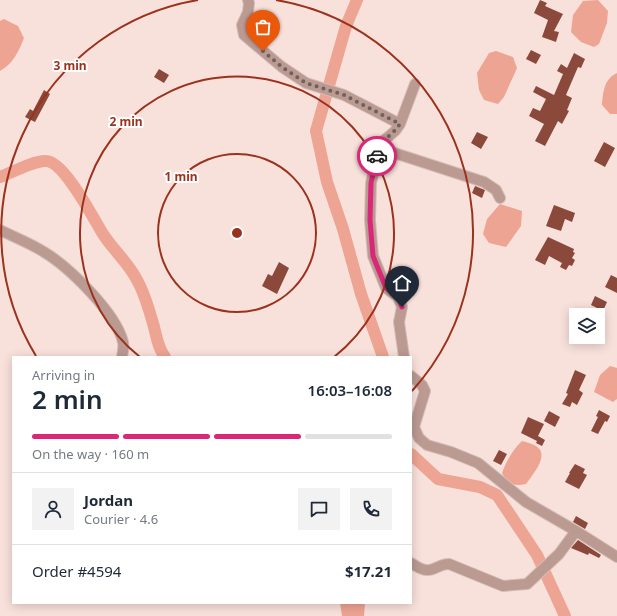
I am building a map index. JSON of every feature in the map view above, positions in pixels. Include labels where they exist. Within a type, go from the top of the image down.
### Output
[{"type":"street","points":[[248,0],[248,12],[242,25],[244,35],[282,67],[306,83],[344,95],[400,124]]},
{"type":"street","points":[[404,356],[399,322],[402,307],[398,297],[386,288],[373,256],[370,220],[371,183],[379,148],[382,142],[395,131],[400,124],[416,84]]},
{"type":"street","points":[[379,148],[484,182],[496,190],[500,198]]},
{"type":"street","points":[[0,230],[44,252],[78,279],[105,310],[118,329],[123,342],[122,356]]},
{"type":"street","points":[[412,377],[422,385],[425,391],[414,427],[419,438],[427,445],[451,452],[478,463],[526,502],[617,556]]},
{"type":"street","points":[[412,564],[424,570],[428,570],[443,564],[449,564],[503,586],[527,584],[556,558],[576,531]]},
{"type":"shaded area","points":[[598,0],[608,11],[607,23],[599,44],[594,47],[581,42],[571,32],[573,15],[583,1]]},
{"type":"shaded area","points":[[4,19],[18,26],[24,38],[12,61],[0,71],[0,21]]},
{"type":"shaded area","points":[[496,51],[513,57],[517,68],[504,97],[498,104],[484,100],[479,90],[477,73],[489,53]]},
{"type":"shaded area","points":[[617,73],[617,114],[610,114],[602,105],[603,95],[607,82]]},
{"type":"shaded area","points":[[500,204],[522,211],[521,226],[506,247],[489,243],[483,234],[487,219]]},
{"type":"shaded area","points":[[610,366],[617,368],[617,399],[613,402],[594,392],[600,375]]},
{"type":"shaded area","points":[[522,441],[532,444],[539,449],[541,458],[539,464],[526,484],[514,485],[506,480],[502,473],[510,456]]},
{"type":"shaded area","points":[[340,604],[365,604],[364,616],[342,616]]},
{"type":"building","points":[[540,0],[547,3],[545,6],[563,14],[554,31],[559,32],[556,42],[542,37],[548,20],[534,13]]},
{"type":"building","points":[[531,50],[541,55],[536,64],[526,59]]},
{"type":"building","points":[[574,53],[585,59],[581,68],[578,67],[566,95],[572,98],[567,110],[569,111],[562,124],[558,121],[545,146],[535,141],[544,124],[529,116],[533,108],[540,111],[546,99],[533,92],[536,86],[554,95],[563,74],[557,71],[561,64],[567,68]]},
{"type":"building","points":[[159,69],[169,75],[164,83],[154,77]]},
{"type":"building","points":[[44,90],[50,94],[35,122],[25,117],[30,109],[33,111]]},
{"type":"building","points":[[477,132],[488,137],[481,149],[471,143]]},
{"type":"building","points":[[604,142],[615,148],[605,167],[594,161]]},
{"type":"building","points":[[475,186],[485,190],[482,198],[472,193]]},
{"type":"building","points":[[554,205],[575,213],[572,222],[565,219],[561,231],[546,226]]},
{"type":"building","points":[[548,237],[574,249],[573,252],[575,253],[572,258],[575,260],[572,266],[569,265],[566,270],[560,267],[562,263],[549,256],[545,265],[535,260]]},
{"type":"building","points":[[279,262],[289,268],[277,294],[262,286],[268,274],[272,276]]},
{"type":"building","points":[[611,275],[617,278],[617,293],[605,287]]},
{"type":"building","points":[[595,296],[607,302],[604,308],[597,308],[591,305]]},
{"type":"building","points":[[575,370],[586,375],[579,390],[583,393],[577,405],[572,402],[570,407],[562,404],[568,394],[566,393]]},
{"type":"building","points":[[599,410],[610,416],[607,422],[605,421],[598,434],[591,431],[598,417],[596,416]]},
{"type":"building","points":[[549,411],[560,417],[555,427],[544,421]]},
{"type":"building","points":[[528,417],[544,424],[538,436],[545,440],[542,446],[536,443],[537,441],[521,433]]},
{"type":"building","points":[[499,450],[507,454],[501,465],[493,461]]},
{"type":"building","points":[[575,464],[585,469],[583,473],[587,475],[579,489],[565,482]]},
{"type":"building","points":[[576,516],[588,523],[585,529],[573,522]]},
{"type":"building","points":[[578,540],[601,555],[599,558],[589,553],[588,555],[571,548]]},
{"type":"waterway","points":[[357,0],[346,26],[316,131],[327,182],[343,229],[361,294],[383,356]]},
{"type":"waterway","points":[[0,177],[41,161],[53,163],[61,170],[78,192],[103,234],[129,267],[142,289],[158,344],[164,356]]},
{"type":"waterway","points":[[412,455],[438,479],[480,487],[497,495],[537,555],[565,616]]},
{"type":"way so far","points":[[263,51],[282,67],[306,83],[344,95],[400,124],[395,131],[382,142],[377,156]]},
{"type":"route","points":[[377,156],[371,183],[370,220],[373,256],[386,288],[398,297],[402,307]]}]
